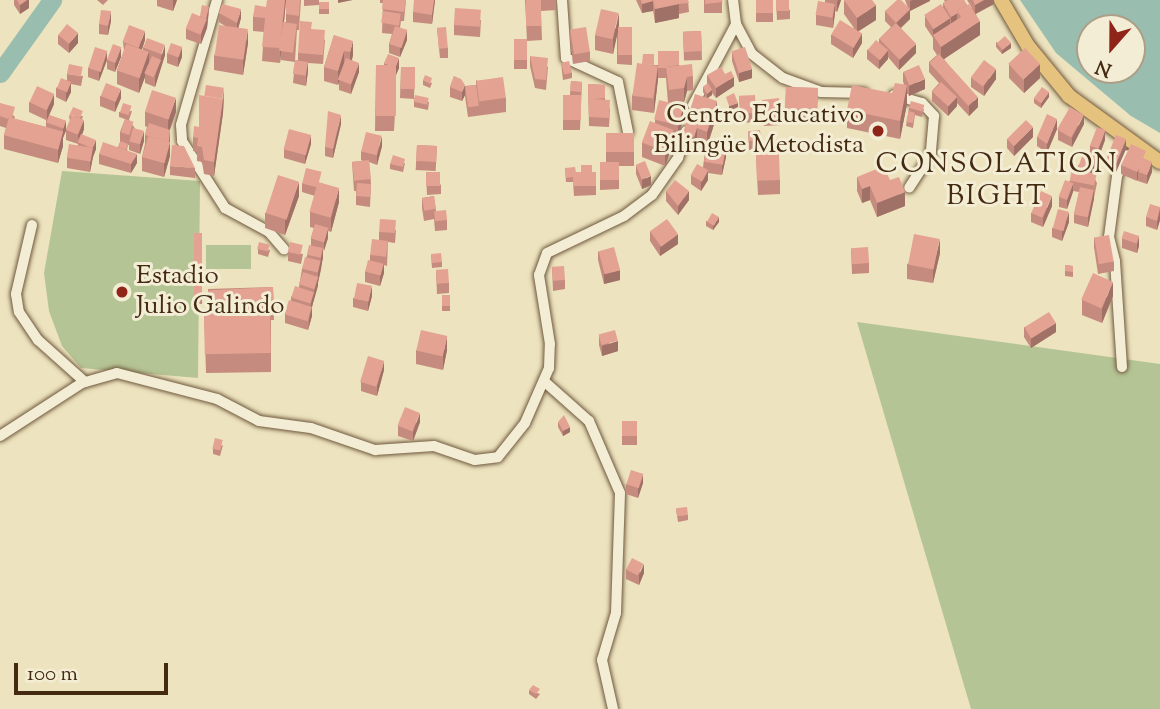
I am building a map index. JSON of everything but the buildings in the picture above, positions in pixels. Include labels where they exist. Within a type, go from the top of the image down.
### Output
[{"type":"main road","points":[[1001,0],[1028,46],[1069,96],[1160,162]]},
{"type":"street","points":[[217,0],[181,125],[182,141],[225,208],[269,232],[284,249]]},
{"type":"street","points":[[562,0],[566,58],[618,82],[628,132]]},
{"type":"street","points":[[733,0],[736,24],[752,54],[783,78],[821,92],[893,95],[929,108],[934,116],[934,139],[909,188]]},
{"type":"street","points":[[0,436],[85,382],[117,373],[217,399],[272,425],[311,428],[375,450],[434,446],[486,461],[509,448],[545,382],[550,344],[538,275],[547,253],[624,216],[669,174],[701,85],[736,24]]},
{"type":"street","points":[[1122,367],[1115,261],[1109,237],[1116,176],[1132,143]]},
{"type":"street","points":[[32,225],[16,294],[19,312],[38,340],[85,382]]},
{"type":"street","points":[[545,382],[589,421],[620,493],[616,613],[603,660],[606,693],[612,709]]},
{"type":"shaded area","points":[[1020,0],[1160,0],[1160,133],[1131,116],[1093,84],[1146,84],[1146,14],[1076,14],[1076,70],[1056,53]]},
{"type":"shaded area","name":"Estadio Julio Galindo","points":[[62,171],[200,181],[198,378],[81,368],[62,346],[49,311],[44,273]]},
{"type":"shaded area","points":[[206,245],[251,245],[251,269],[206,269]]},
{"type":"shaded area","points":[[857,322],[1160,364],[1160,709],[971,709]]},
{"type":"waterway","points":[[0,73],[52,0]]},
{"type":"place","name":"Centro Educativo Bilingüe Metodista","points":[[878,131]]},
{"type":"place","name":"Estadio Julio Galindo","points":[[122,292]]},
{"type":"district","name":"CONSOLATION BIGHT","points":[[997,181]]}]
